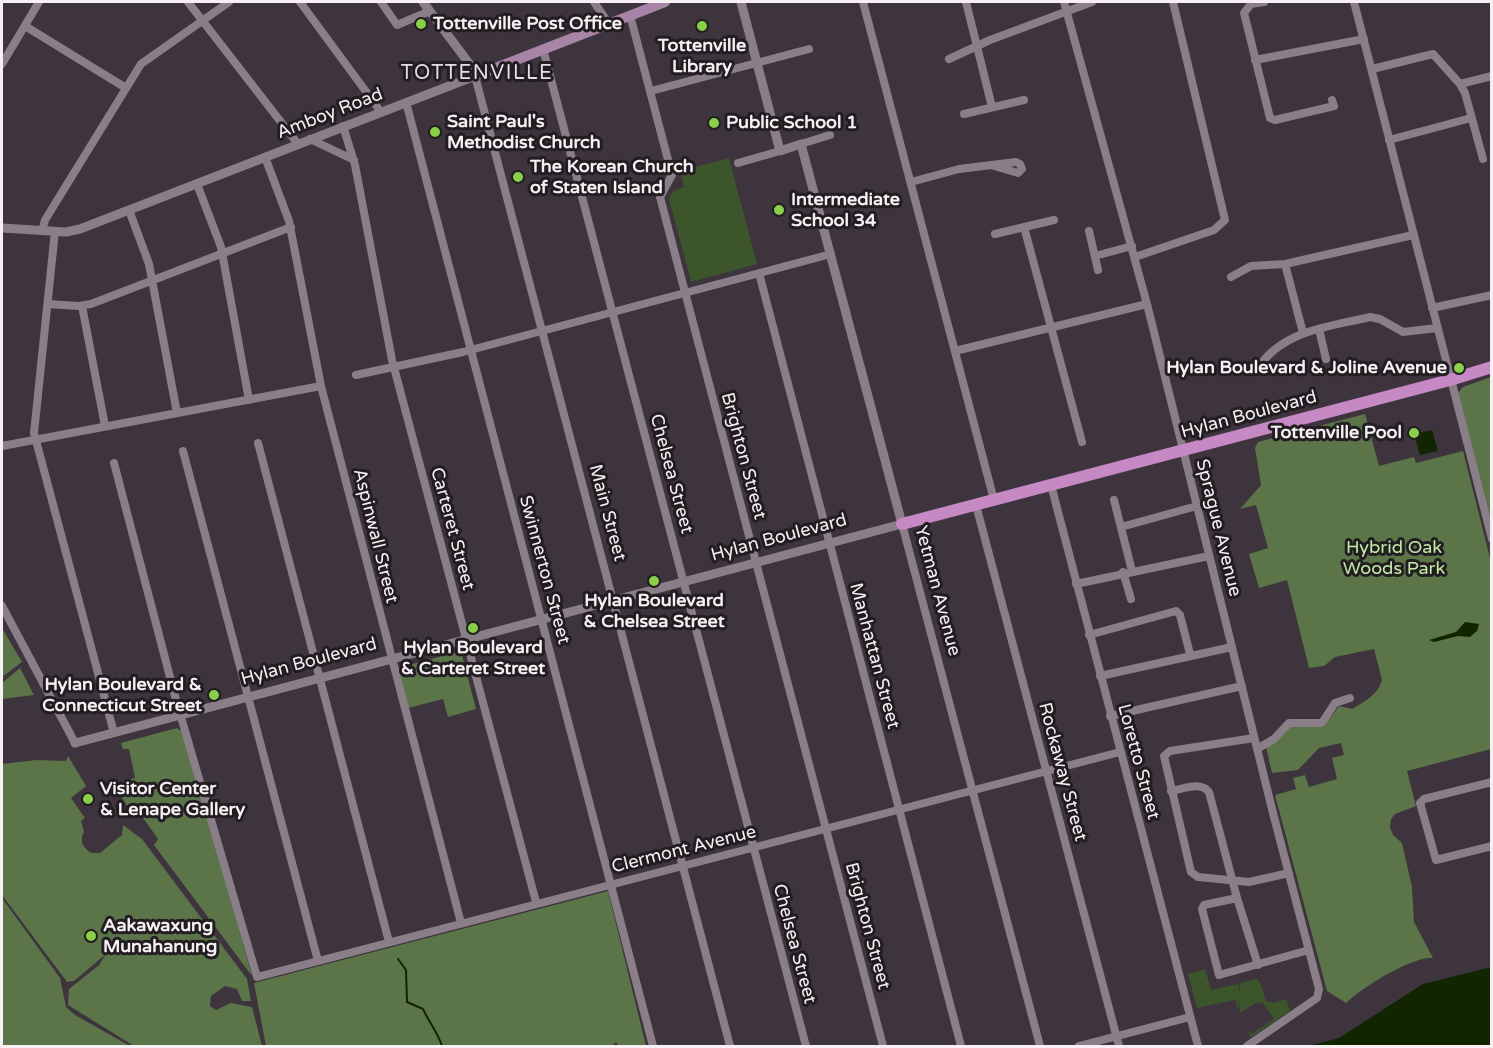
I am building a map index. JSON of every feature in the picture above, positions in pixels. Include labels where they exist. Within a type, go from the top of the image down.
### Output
[{"type":"main road","name":"Amboy Road","points":[[475,76],[665,2]]},
{"type":"main road","name":"Hylan Boulevard","points":[[902,524],[1450,380],[1491,367]]},
{"type":"street","points":[[2,64],[39,2]]},
{"type":"street","points":[[188,2],[298,144]]},
{"type":"street","points":[[42,231],[45,220],[144,61],[229,2]]},
{"type":"street","points":[[300,2],[381,112]]},
{"type":"street","points":[[381,2],[397,25],[430,11]]},
{"type":"street","name":"Main Street","points":[[423,2],[475,76],[730,1047]]},
{"type":"street","points":[[594,2],[609,24]]},
{"type":"street","points":[[741,2],[780,151]]},
{"type":"street","points":[[863,2],[994,500]]},
{"type":"street","points":[[966,2],[992,107]]},
{"type":"street","points":[[949,59],[1065,6],[1092,2]]},
{"type":"street","points":[[1135,257],[1219,228],[1226,218],[1173,2]]},
{"type":"street","points":[[1264,2],[1251,4],[1244,12],[1271,120],[1334,106],[1332,100]]},
{"type":"street","points":[[1354,2],[1491,539]]},
{"type":"street","name":"Sprague Avenue","points":[[1065,6],[1135,257],[1319,994],[1247,1047]]},
{"type":"street","name":"Brighton Street","points":[[630,15],[672,175],[660,197],[883,1047]]},
{"type":"street","points":[[25,26],[126,88]]},
{"type":"street","points":[[1255,60],[1364,39]]},
{"type":"street","name":"Chelsea Street","points":[[543,49],[806,1047]]},
{"type":"street","points":[[651,91],[809,49]]},
{"type":"street","points":[[1372,69],[1433,54],[1460,84],[1483,159]]},
{"type":"street","name":"Amboy Road","points":[[2,228],[42,231],[77,230],[475,76]]},
{"type":"street","points":[[1460,84],[1491,76]]},
{"type":"street","points":[[964,114],[1024,100]]},
{"type":"street","name":"Swinnerton Street","points":[[406,102],[653,1047]]},
{"type":"street","points":[[1389,140],[1471,118]]},
{"type":"street","name":"Carteret Street","points":[[343,126],[354,160],[395,368],[536,902]]},
{"type":"street","points":[[738,163],[830,135]]},
{"type":"street","points":[[310,139],[354,160]]},
{"type":"street","name":"Yetman Avenue","points":[[801,144],[1040,1047]]},
{"type":"street","name":"Aspinwall Street","points":[[265,157],[291,227],[321,386],[461,922]]},
{"type":"street","points":[[911,182],[952,171],[991,165]]},
{"type":"street","points":[[197,184],[222,253],[249,400]]},
{"type":"street","points":[[129,210],[147,256],[177,413]]},
{"type":"street","points":[[995,234],[1054,220]]},
{"type":"street","points":[[48,304],[82,306],[291,227]]},
{"type":"street","points":[[1024,227],[1082,442]]},
{"type":"street","points":[[55,231],[34,422],[35,439],[114,733]]},
{"type":"street","points":[[1089,231],[1098,270]]},
{"type":"street","points":[[1231,277],[1251,266],[1285,264],[1413,235]]},
{"type":"street","points":[[1095,256],[1131,246]]},
{"type":"street","points":[[356,375],[470,350],[831,254]]},
{"type":"street","points":[[1285,264],[1303,333]]},
{"type":"street","name":"Manhattan Street","points":[[759,273],[962,1047]]},
{"type":"street","points":[[1432,309],[1491,295]]},
{"type":"street","points":[[955,351],[1147,304]]},
{"type":"street","points":[[82,306],[105,426]]},
{"type":"street","points":[[1258,369],[1276,348],[1303,333],[1370,317],[1380,319],[1403,332],[1437,328]]},
{"type":"street","points":[[1319,329],[1326,359]]},
{"type":"street","points":[[2,446],[321,386]]},
{"type":"street","points":[[258,443],[389,942]]},
{"type":"street","points":[[183,451],[318,961]]},
{"type":"street","points":[[114,464],[182,714]]},
{"type":"street","name":"Loretto Street","points":[[1051,485],[1198,1047]]},
{"type":"street","points":[[1114,500],[1121,527],[1131,599]]},
{"type":"street","name":"Rockaway Street","points":[[976,505],[1119,1047]]},
{"type":"street","points":[[1121,527],[1197,506]]},
{"type":"street","name":"Hylan Boulevard","points":[[75,742],[902,524]]},
{"type":"street","points":[[1076,584],[1128,571],[1155,569],[1209,556]]},
{"type":"street","points":[[2,606],[75,742]]},
{"type":"street","points":[[1089,635],[1178,612],[1190,654]]},
{"type":"street","points":[[1100,676],[1190,654],[1232,647]]},
{"type":"street","points":[[1110,716],[1242,686]]},
{"type":"street","points":[[1257,749],[1274,739],[1289,723],[1322,723],[1335,703],[1350,698]]},
{"type":"street","name":"Clermont Avenue","points":[[182,714],[257,977],[536,902],[754,848],[1120,752]]},
{"type":"street","points":[[1254,738],[1167,752],[1164,758],[1192,874],[1249,882],[1289,873]]},
{"type":"street","points":[[1491,782],[1421,801],[1436,860],[1491,846]]},
{"type":"street","points":[[1171,791],[1197,786],[1207,789],[1258,965]]},
{"type":"street","points":[[1237,898],[1204,905],[1202,909],[1218,973],[1222,975],[1309,950]]},
{"type":"street","points":[[1079,1047],[1190,1017]]},
{"type":"shaded area","points":[[729,158],[757,264],[691,282],[669,199],[673,191],[684,187],[680,171]]},
{"type":"shaded area","points":[[1432,430],[1438,451],[1420,455],[1414,434]]},
{"type":"shaded area","points":[[1465,622],[1479,624],[1477,631],[1470,637],[1458,636],[1434,642],[1429,640],[1456,632]]},
{"type":"shaded area","points":[[1491,967],[1491,1046],[1308,1046],[1339,1038],[1423,984]]},
{"type":"shaded area","points":[[1205,969],[1211,990],[1239,984],[1238,1010],[1235,1000],[1197,1008],[1188,974]]},
{"type":"shaded area","points":[[1256,979],[1260,982],[1266,1001],[1274,1003],[1286,999],[1290,1011],[1251,1037],[1245,1027],[1251,1034],[1274,1019],[1262,1002],[1259,1004],[1257,1002],[1240,1013],[1238,996],[1241,983]]},
{"type":"green space","name":"Hybrid Oak Woods Park","points":[[1491,377],[1491,519],[1458,393],[1463,387]]},
{"type":"green space","name":"Hybrid Oak Woods Park","points":[[1365,414],[1379,466],[1414,457],[1416,463],[1463,451],[1491,562],[1491,749],[1407,771],[1416,806],[1395,814],[1391,819],[1390,827],[1393,835],[1402,843],[1412,887],[1414,922],[1433,958],[1400,967],[1363,989],[1346,1003],[1327,991],[1275,795],[1296,789],[1293,778],[1305,775],[1309,787],[1337,779],[1332,758],[1344,755],[1341,743],[1319,748],[1298,770],[1272,773],[1266,747],[1290,727],[1324,727],[1339,706],[1352,709],[1370,698],[1382,680],[1374,649],[1335,657],[1324,666],[1309,668],[1287,580],[1259,588],[1249,554],[1268,548],[1256,505],[1240,509],[1261,485],[1255,448],[1258,442]]},
{"type":"green space","points":[[2,628],[22,662],[2,677]]},
{"type":"green space","points":[[461,651],[476,709],[448,717],[443,699],[408,708],[398,668]]},
{"type":"green space","points":[[20,668],[34,695],[2,699],[2,683]]},
{"type":"green space","points":[[177,728],[184,733],[252,976],[154,845],[158,839],[134,805],[128,807],[122,798],[129,789],[131,779],[135,778],[129,749],[123,749],[121,743]]},
{"type":"green space","points":[[68,756],[86,786],[71,798],[85,818],[81,821],[84,832],[82,841],[86,849],[91,853],[100,853],[122,835],[123,825],[142,839],[247,979],[251,1001],[242,1001],[237,989],[225,986],[211,996],[210,1006],[216,1010],[231,1003],[252,1007],[262,1046],[134,1046],[68,1005],[69,989],[99,965],[106,954],[74,981],[67,982],[2,895],[2,764],[36,760],[66,761]]},
{"type":"green space","points":[[608,891],[646,1046],[619,1046],[616,1042],[612,1046],[266,1046],[254,983]]},
{"type":"green space","points":[[2,898],[60,978],[66,1007],[75,1015],[130,1046],[2,1046]]},
{"type":"waterway","points":[[398,959],[406,970],[407,1002],[423,1009],[442,1046]]},
{"type":"place","name":"Tottenville Post Office","points":[[421,24]]},
{"type":"place","name":"Tottenville Library","points":[[702,26]]},
{"type":"place","name":"Public School 1","points":[[714,123]]},
{"type":"place","name":"Saint Paul's Methodist Church","points":[[435,132]]},
{"type":"place","name":"The Korean Church of Staten Island","points":[[518,177]]},
{"type":"place","name":"Intermediate School 34","points":[[779,210]]},
{"type":"place","name":"Hylan Boulevard & Joline Avenue","points":[[1459,368]]},
{"type":"place","name":"Tottenville Pool","points":[[1414,433]]},
{"type":"place","name":"Hylan Boulevard & Chelsea Street","points":[[654,581]]},
{"type":"place","name":"Hylan Boulevard & Carteret Street","points":[[473,628]]},
{"type":"place","name":"Hylan Boulevard & Connecticut Street","points":[[214,695]]},
{"type":"place","name":"Visitor Center & Lenape Gallery","points":[[88,799]]},
{"type":"place","name":"Aakawaxung Munahanung","points":[[91,936]]},
{"type":"district","name":"TOTTENVILLE","points":[[477,74]]}]
